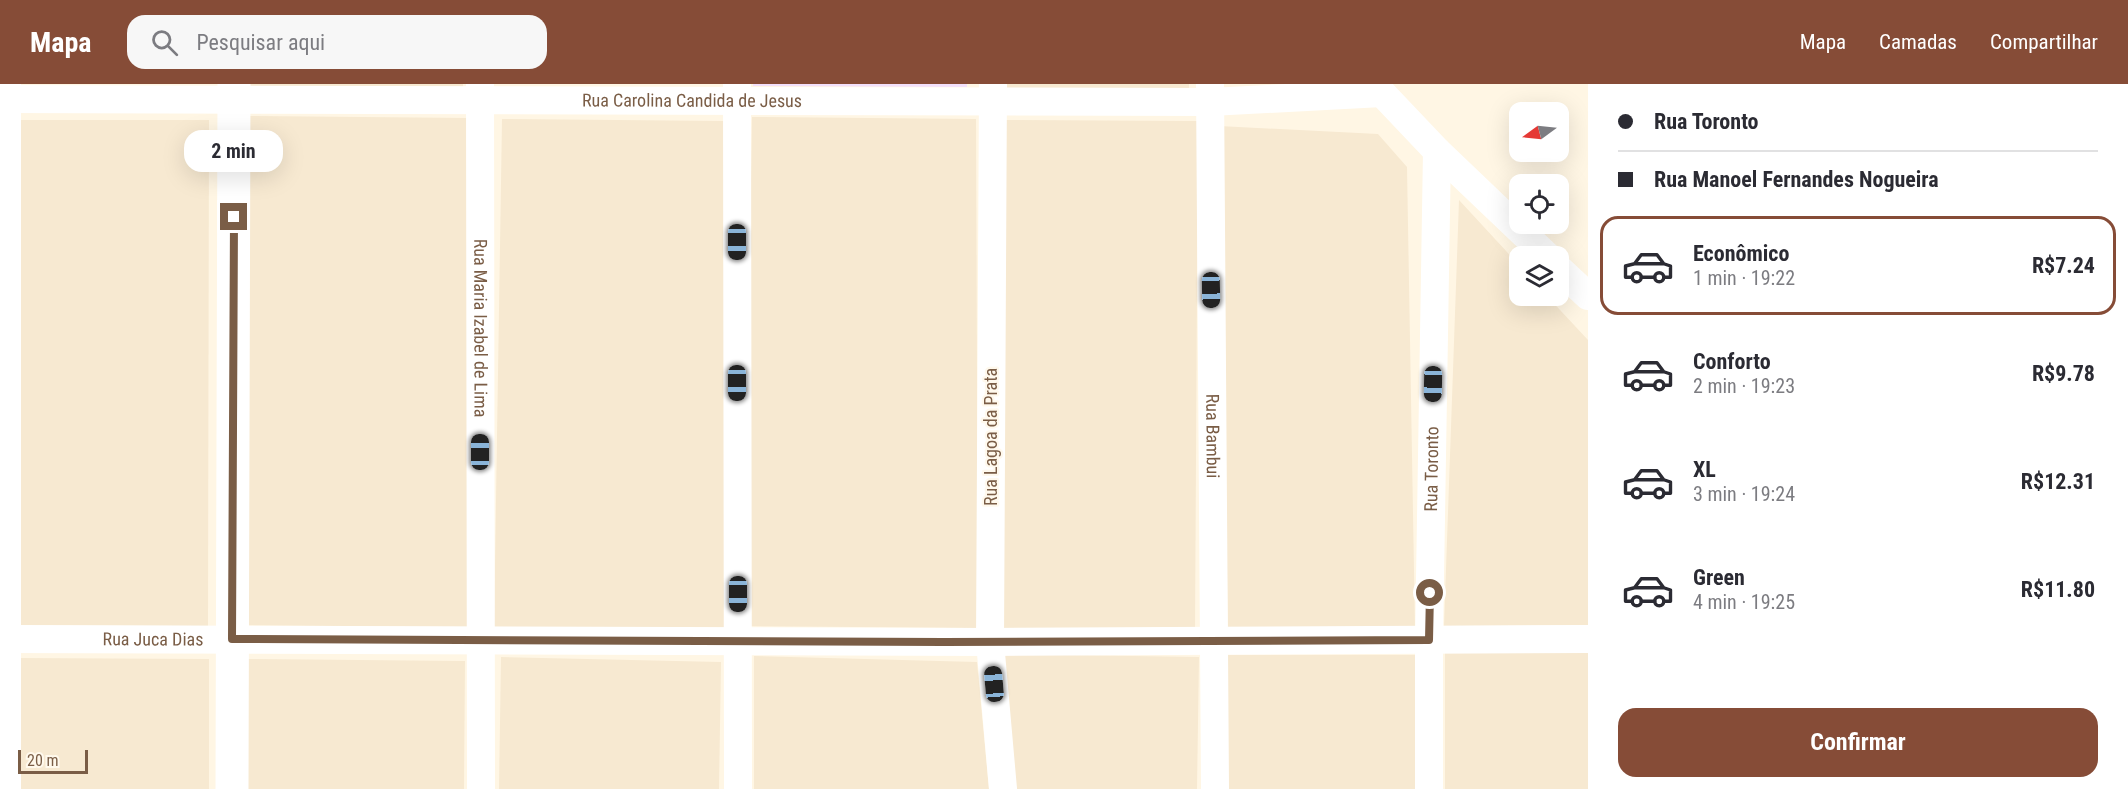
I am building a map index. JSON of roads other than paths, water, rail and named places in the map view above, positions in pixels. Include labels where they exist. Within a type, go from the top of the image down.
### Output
[{"type":"street","name":"Rua Carolina Candida de Jesus","points":[[5,94],[234,92],[1210,93],[1379,89]]},
{"type":"street","points":[[1379,89],[1437,151],[1537,246]]},
{"type":"street","points":[[232,789],[234,92]]},
{"type":"street","name":"Rua Maria Izabel de Lima","points":[[480,92],[481,789]]},
{"type":"street","points":[[737,93],[738,789]]},
{"type":"street","name":"Rua Lagoa da Prata","points":[[993,93],[990,642],[1003,789]]},
{"type":"street","name":"Rua Bambui","points":[[1210,93],[1215,789]]},
{"type":"street","points":[[5,94],[3,639],[7,789]]},
{"type":"street","name":"Rua Toronto","points":[[1429,789],[1429,640],[1437,151]]},
{"type":"street","points":[[1569,278],[1588,296]]},
{"type":"street","name":"Rua Juca Dias","points":[[3,639],[990,642],[1588,639]]}]
